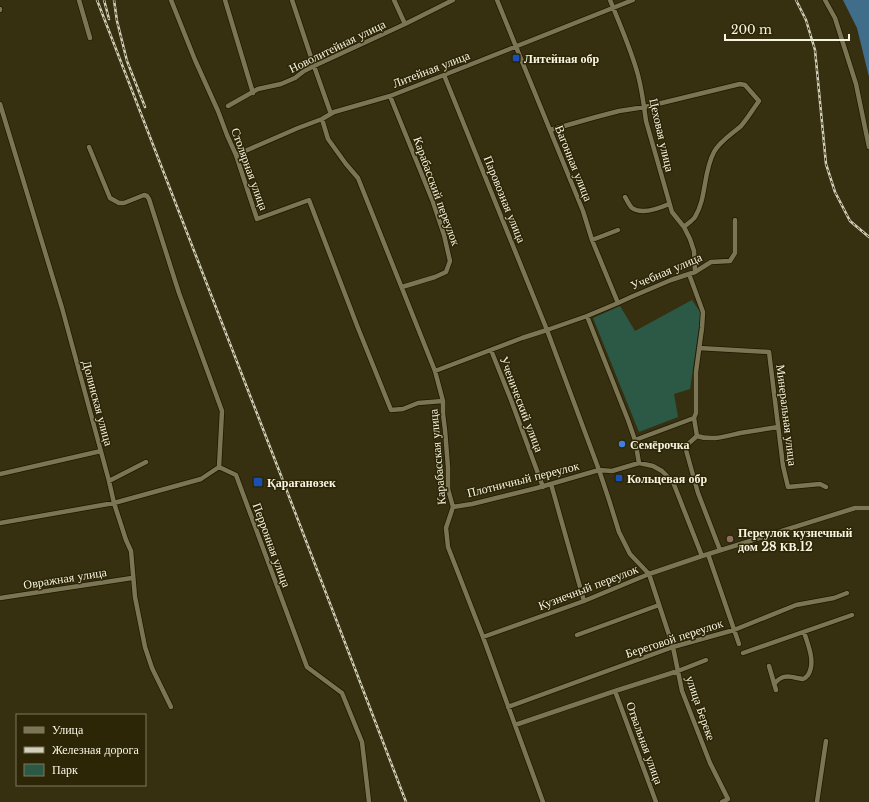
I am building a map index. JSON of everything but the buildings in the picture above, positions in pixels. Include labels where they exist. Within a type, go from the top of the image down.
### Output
[{"type":"street","points":[[78,0],[90,38]]},
{"type":"street","name":"Столярная улица","points":[[171,0],[236,155],[257,219],[309,200],[391,410],[403,409],[418,403],[443,401]]},
{"type":"street","points":[[225,0],[253,93]]},
{"type":"street","points":[[292,0],[331,114]]},
{"type":"street","points":[[394,0],[405,24]]},
{"type":"street","name":"Новолитейная улица","points":[[228,106],[258,89],[281,84],[295,78],[314,66],[453,0]]},
{"type":"street","name":"Вагонная улица","points":[[497,0],[583,212],[592,240],[618,304]]},
{"type":"street","name":"Цеховая улица","points":[[610,0],[627,40],[638,76],[645,107],[646,121],[669,204],[672,212],[684,227],[694,251],[695,272]]},
{"type":"street","name":"Литейная улица","points":[[236,155],[331,114],[390,96],[633,0]]},
{"type":"street","points":[[825,0],[835,18],[856,84],[869,147]]},
{"type":"street","name":"Паровозная улица","points":[[444,75],[548,330]]},
{"type":"street","points":[[550,130],[619,111],[645,107],[740,84],[745,85],[759,101],[741,125],[714,151],[707,169],[698,211],[694,218],[684,227]]},
{"type":"street","name":"Карабасский переулок","points":[[390,96],[433,202],[444,235],[450,261],[446,272],[402,287]]},
{"type":"street","name":"Долинская улица","points":[[0,104],[62,308],[114,503],[131,551],[132,578],[144,640],[152,668],[171,707]]},
{"type":"street","name":"Карабасская улица","points":[[322,119],[328,139],[358,178],[436,371],[443,401],[448,467],[448,489],[453,506],[446,528],[448,547],[543,802]]},
{"type":"street","points":[[0,523],[114,503],[201,479],[219,467],[222,411],[177,286],[149,199],[144,195],[124,203],[119,203],[110,198],[89,147]]},
{"type":"street","points":[[626,197],[632,207],[638,210],[654,210],[669,204]]},
{"type":"street","name":"Учебная улица","points":[[618,304],[670,280],[695,272],[711,262],[730,261],[735,253],[735,220]]},
{"type":"street","points":[[592,240],[618,230]]},
{"type":"street","points":[[689,274],[703,312],[696,372],[696,413],[694,418],[697,436]]},
{"type":"street","points":[[436,371],[522,338],[618,304]]},
{"type":"street","points":[[587,316],[628,420],[635,440],[639,463],[653,466],[662,471],[673,482],[702,556]]},
{"type":"street","points":[[548,330],[599,470],[619,532],[630,554],[649,574]]},
{"type":"street","name":"Минеральная улица","points":[[699,348],[769,352],[783,466],[788,487],[820,484],[826,487]]},
{"type":"street","name":"Ученический улица","points":[[492,350],[543,487]]},
{"type":"street","points":[[635,440],[694,418]]},
{"type":"street","points":[[697,436],[702,438],[717,438],[778,427]]},
{"type":"street","points":[[697,436],[688,444],[686,450],[698,492],[720,550]]},
{"type":"street","points":[[0,474],[101,451]]},
{"type":"street","points":[[109,481],[146,462]]},
{"type":"street","name":"Плотничный переулок","points":[[453,506],[472,504],[543,487],[599,470],[612,471],[639,463]]},
{"type":"street","name":"Перронная улица","points":[[219,467],[236,475],[307,667],[342,693],[362,742],[369,802]]},
{"type":"street","points":[[551,484],[584,601]]},
{"type":"street","name":"Кузнечный переулок","points":[[482,637],[584,601],[649,574],[720,550],[833,514],[855,508],[869,508]]},
{"type":"street","points":[[708,554],[739,644]]},
{"type":"street","name":"улица Береке","points":[[649,574],[673,647],[682,691],[710,763],[728,799],[722,802]]},
{"type":"street","name":"Овражная улица","points":[[0,598],[132,578]]},
{"type":"street","name":"Береговой переулок","points":[[508,707],[673,647],[734,630],[796,605],[834,598],[847,593]]},
{"type":"street","points":[[578,635],[659,605]]},
{"type":"street","points":[[743,653],[852,615]]},
{"type":"street","points":[[774,684],[781,677],[790,676],[805,679],[809,674],[812,664],[804,632]]},
{"type":"street","name":"Отвальная улица","points":[[514,725],[678,671],[706,660]]},
{"type":"street","points":[[769,666],[776,690]]},
{"type":"street","name":"Отвальная улица","points":[[615,691],[656,802]]},
{"type":"street","points":[[817,802],[826,741]]},
{"type":"green space","points":[[692,300],[701,313],[690,389],[674,394],[678,417],[639,432],[593,318],[620,306],[635,331]]},
{"type":"water","points":[[843,0],[869,0],[869,77],[857,28]]},
{"type":"railway","points":[[97,0],[406,802]]},
{"type":"railway","points":[[104,0],[109,19]]},
{"type":"railway","points":[[114,0],[117,21],[127,61],[145,107]]},
{"type":"railway","points":[[796,0],[806,20],[815,50],[826,164],[835,192],[850,221],[869,237]]},
{"type":"place","name":"Литейная обр","points":[[516,58]]},
{"type":"place","name":"Семёрочка","points":[[622,444]]},
{"type":"place","name":"Кольцевая обр","points":[[619,478]]},
{"type":"place","name":"Қарағанөзек","points":[[258,482]]},
{"type":"place","name":"Переулок кузнечный дом 28 КВ.12","points":[[730,539]]}]
